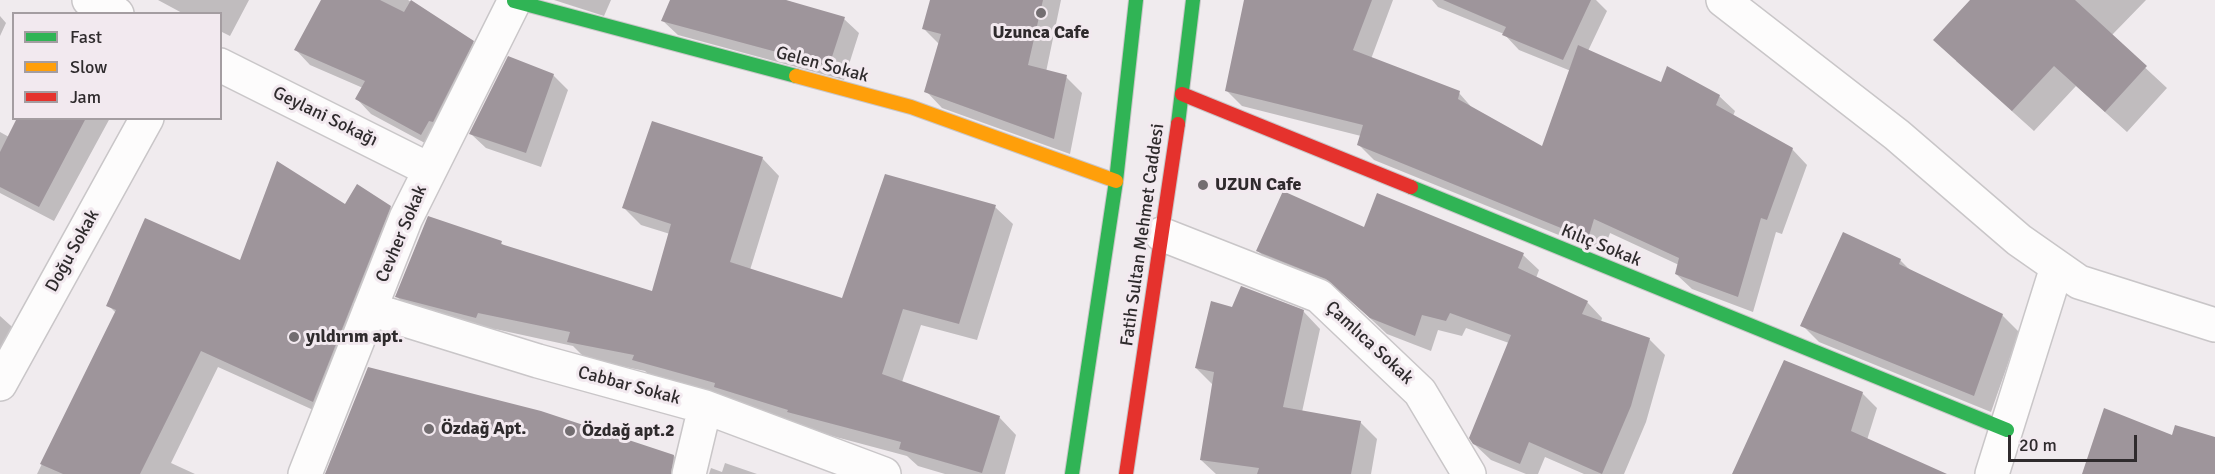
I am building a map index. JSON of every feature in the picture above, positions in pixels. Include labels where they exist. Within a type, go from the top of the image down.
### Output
[{"type":"street","points":[[89,0],[113,12]]},
{"type":"street","name":"Gelen Sokak","points":[[514,0],[911,107],[1116,181]]},
{"type":"street","name":"Cevher Sokak","points":[[305,474],[406,218],[514,0]]},
{"type":"street","name":"Fatih Sultan Mehmet Caddesi","points":[[1072,474],[1116,181],[1136,0]]},
{"type":"street","name":"Fatih Sultan Mehmet Caddesi","points":[[1126,474],[1182,94],[1193,0]]},
{"type":"street","points":[[1723,0],[1897,135],[2019,240],[2079,282],[2215,325]]},
{"type":"street","name":"Geylani Sokağı","points":[[222,66],[430,170]]},
{"type":"street","name":"Kılıç Sokak","points":[[1182,94],[2007,430]]},
{"type":"street","name":"Doğu Sokak","points":[[0,384],[146,120]]},
{"type":"street","name":"Çamlıca Sokak","points":[[1161,234],[1319,296],[1420,392],[1469,474]]},
{"type":"street","points":[[1992,474],[2057,267]]},
{"type":"street","name":"Cabbar Sokak","points":[[370,309],[538,362],[705,407],[884,474]]},
{"type":"street","points":[[689,474],[705,407]]},
{"type":"building","points":[[321,0],[380,0],[404,12],[411,0],[474,41],[433,122],[429,121],[421,135],[355,99],[365,81],[294,50]]},
{"type":"building","points":[[670,0],[786,0],[845,17],[829,66],[661,21]]},
{"type":"building","points":[[930,0],[1043,0],[1028,65],[1067,75],[1054,139],[924,92],[941,34],[922,29]]},
{"type":"building","points":[[1244,0],[1372,0],[1353,50],[1460,91],[1458,99],[1542,146],[1578,45],[1661,82],[1667,66],[1720,95],[1716,105],[1793,148],[1767,220],[1761,218],[1738,297],[1675,274],[1679,258],[1594,219],[1588,239],[1357,145],[1363,125],[1225,91]]},
{"type":"building","points":[[1443,0],[1591,0],[1563,60],[1502,35],[1506,27]]},
{"type":"building","points":[[1970,0],[2075,0],[2147,66],[2105,112],[2054,66],[2012,111],[1933,40]]},
{"type":"building","points":[[508,56],[554,74],[526,153],[469,134]]},
{"type":"building","points":[[16,120],[85,120],[39,207],[0,187],[0,152]]},
{"type":"building","points":[[652,121],[763,157],[730,262],[842,298],[885,174],[996,205],[959,324],[903,309],[882,374],[1000,416],[982,473],[899,449],[901,442],[787,412],[788,410],[714,387],[715,383],[632,360],[634,355],[567,342],[570,332],[478,313],[476,318],[395,297],[428,216],[502,241],[501,244],[652,291],[671,224],[622,208]]},
{"type":"building","points":[[277,161],[345,204],[357,184],[391,206],[313,402],[201,351],[140,474],[63,474],[40,464],[116,310],[106,306],[145,218],[240,260]]},
{"type":"building","points":[[1283,191],[1364,227],[1377,193],[1524,253],[1518,268],[1588,301],[1582,314],[1650,338],[1631,406],[1602,474],[1529,442],[1520,464],[1473,444],[1469,438],[1511,335],[1450,313],[1446,321],[1422,315],[1415,336],[1370,318],[1326,279],[1256,251]]},
{"type":"building","points":[[1843,232],[1901,259],[1899,264],[2003,314],[1974,396],[1800,326]]},
{"type":"building","points":[[1241,286],[1304,310],[1283,407],[1361,421],[1351,474],[1257,474],[1259,468],[1200,460],[1214,372],[1195,368],[1211,301],[1232,307]]},
{"type":"building","points":[[1784,360],[1863,392],[1851,431],[1947,474],[1732,474]]},
{"type":"building","points":[[368,367],[541,411],[674,455],[671,474],[325,474]]},
{"type":"building","points":[[2104,408],[2172,435],[2175,425],[2215,437],[2215,474],[2082,474]]},
{"type":"traffic: fast","points":[[1072,474],[1116,181],[1136,0]]},
{"type":"traffic: fast","points":[[1178,124],[1193,0]]},
{"type":"traffic: fast","points":[[514,1],[796,76]]},
{"type":"traffic: fast","points":[[1411,187],[2007,430]]},
{"type":"traffic: slow","points":[[796,76],[911,107],[1116,181]]},
{"type":"traffic: jam","points":[[1182,94],[1411,187]]},
{"type":"traffic: jam","points":[[1126,474],[1178,124]]},
{"type":"place","name":"Uzunca Cafe","points":[[1041,13]]},
{"type":"place","name":"UZUN Cafe","points":[[1203,185]]},
{"type":"place","name":"yıldırım apt.","points":[[294,337]]},
{"type":"place","name":"Özdağ Apt.","points":[[429,429]]},
{"type":"place","name":"Özdağ apt.2","points":[[570,431]]}]
